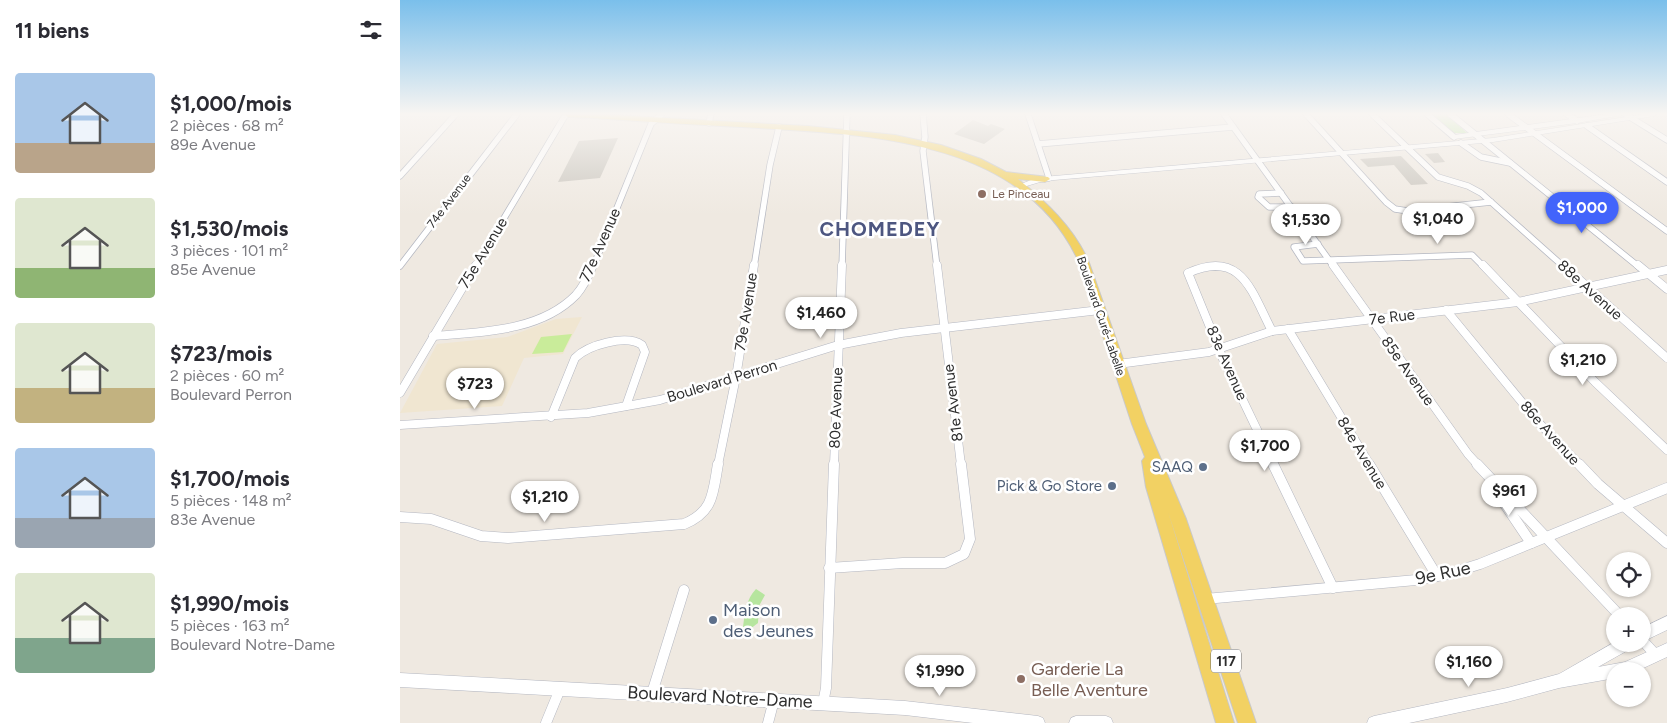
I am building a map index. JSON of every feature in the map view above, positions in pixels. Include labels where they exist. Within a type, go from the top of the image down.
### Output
[{"type":"main road","name":"Boulevard Curé-Labelle","points":[[939,148],[968,157],[1002,174],[1020,186],[1043,205],[1079,251],[1147,449],[1165,486],[1247,723]]},
{"type":"main road","points":[[1002,174],[1020,178],[1047,178]]},
{"type":"main road","points":[[1043,205],[1036,187],[1047,178]]},
{"type":"main road","name":"Boulevard Curé-Labelle","points":[[1147,449],[1153,487],[1164,526],[1225,723]]},
{"type":"street","points":[[400,176],[426,148]]},
{"type":"street","name":"74e Avenue","points":[[400,266],[491,148]]},
{"type":"street","name":"75e Avenue","points":[[400,393],[547,148]]},
{"type":"street","name":"77e Avenue","points":[[433,336],[482,332],[520,325],[561,307],[574,296],[587,279],[595,262],[641,148]]},
{"type":"street","name":"79e Avenue","points":[[400,517],[431,519],[482,536],[508,538],[684,524],[696,520],[706,512],[711,501],[736,377],[774,148]]},
{"type":"street","name":"80e Avenue","points":[[823,703],[826,688],[829,568],[846,148]]},
{"type":"street","name":"81e Avenue","points":[[829,568],[903,563],[945,563],[964,554],[970,539],[927,184],[924,148]]},
{"type":"street","points":[[1039,148],[1047,178]]},
{"type":"street","name":"85e Avenue","points":[[1247,148],[1292,207],[1462,447],[1611,607]]},
{"type":"street","points":[[1337,148],[1386,202],[1395,208],[1408,211],[1491,202]]},
{"type":"street","points":[[1020,186],[1047,178],[1375,148]]},
{"type":"street","name":"88e Avenue","points":[[1407,148],[1438,176],[1468,186],[1491,202],[1667,358]]},
{"type":"street","points":[[1468,148],[1481,157],[1510,163]]},
{"type":"street","points":[[1492,148],[1667,289]]},
{"type":"street","points":[[1555,148],[1667,231]]},
{"type":"street","points":[[1619,148],[1667,182]]},
{"type":"street","points":[[1281,192],[1259,194],[1258,197],[1263,206],[1269,209],[1292,207]]},
{"type":"street","points":[[1318,244],[1294,247],[1303,261],[1313,262],[1472,255],[1602,389],[1667,450]]},
{"type":"street","name":"83e Avenue","points":[[1272,331],[1240,274],[1221,266],[1195,269],[1188,273],[1219,349],[1333,588]]},
{"type":"street","name":"7e Rue","points":[[1118,364],[1206,352],[1272,331],[1518,302],[1667,270]]},
{"type":"street","name":"Boulevard Perron","points":[[400,425],[550,417],[588,413],[668,398],[838,345],[902,333],[1100,310]]},
{"type":"street","name":"86e Avenue","points":[[1446,310],[1539,423],[1598,484],[1667,543]]},
{"type":"street","name":"84e Avenue","points":[[1288,329],[1437,576]]},
{"type":"street","points":[[550,417],[575,358],[594,344],[635,341],[641,342],[644,347],[645,352],[626,406]]},
{"type":"street","name":"85e Avenue","points":[[1490,479],[1500,500],[1531,543]]},
{"type":"street","name":"9e Rue","points":[[1205,599],[1333,588],[1437,576],[1480,564],[1667,488]]},
{"type":"street","points":[[652,692],[684,590]]},
{"type":"street","points":[[1651,631],[1667,623]]},
{"type":"street","points":[[1651,645],[1662,652]]},
{"type":"street","points":[[1559,682],[1610,652]]},
{"type":"street","points":[[1374,723],[1415,719],[1559,682],[1626,669],[1662,652]]},
{"type":"street","name":"Boulevard Notre-Dame","points":[[400,680],[652,692],[905,708],[978,720],[1038,723]]},
{"type":"street","points":[[546,723],[560,688]]},
{"type":"street","points":[[768,723],[774,700]]},
{"type":"street","points":[[1076,723],[1106,723]]},
{"type":"shaded area","points":[[582,317],[563,354],[524,358],[502,406],[400,413],[437,344],[507,337],[556,319]]},
{"type":"green space","points":[[572,334],[563,352],[532,354],[541,337]]},
{"type":"green space","points":[[756,589],[765,595],[759,606],[758,623],[750,629],[743,627],[744,617],[748,602]]},
{"type":"building","points":[[576,148],[614,148],[600,178],[558,182]]},
{"type":"building","points":[[1438,153],[1445,162],[1434,163],[1425,154]]},
{"type":"building","points":[[1401,156],[1428,184],[1411,185],[1394,165],[1368,167],[1360,159]]},
{"type":"place","name":"Le Pinceau","points":[[982,194]]},
{"type":"place","name":"SAAQ","points":[[1203,467]]},
{"type":"place","name":"Pick & Go Store","points":[[1112,486]]},
{"type":"place","name":"Maison des Jeunes","points":[[713,620]]},
{"type":"place","name":"Garderie La Belle Aventure","points":[[1021,679]]},
{"type":"district","name":"CHOMEDEY","points":[[880,229]]}]
